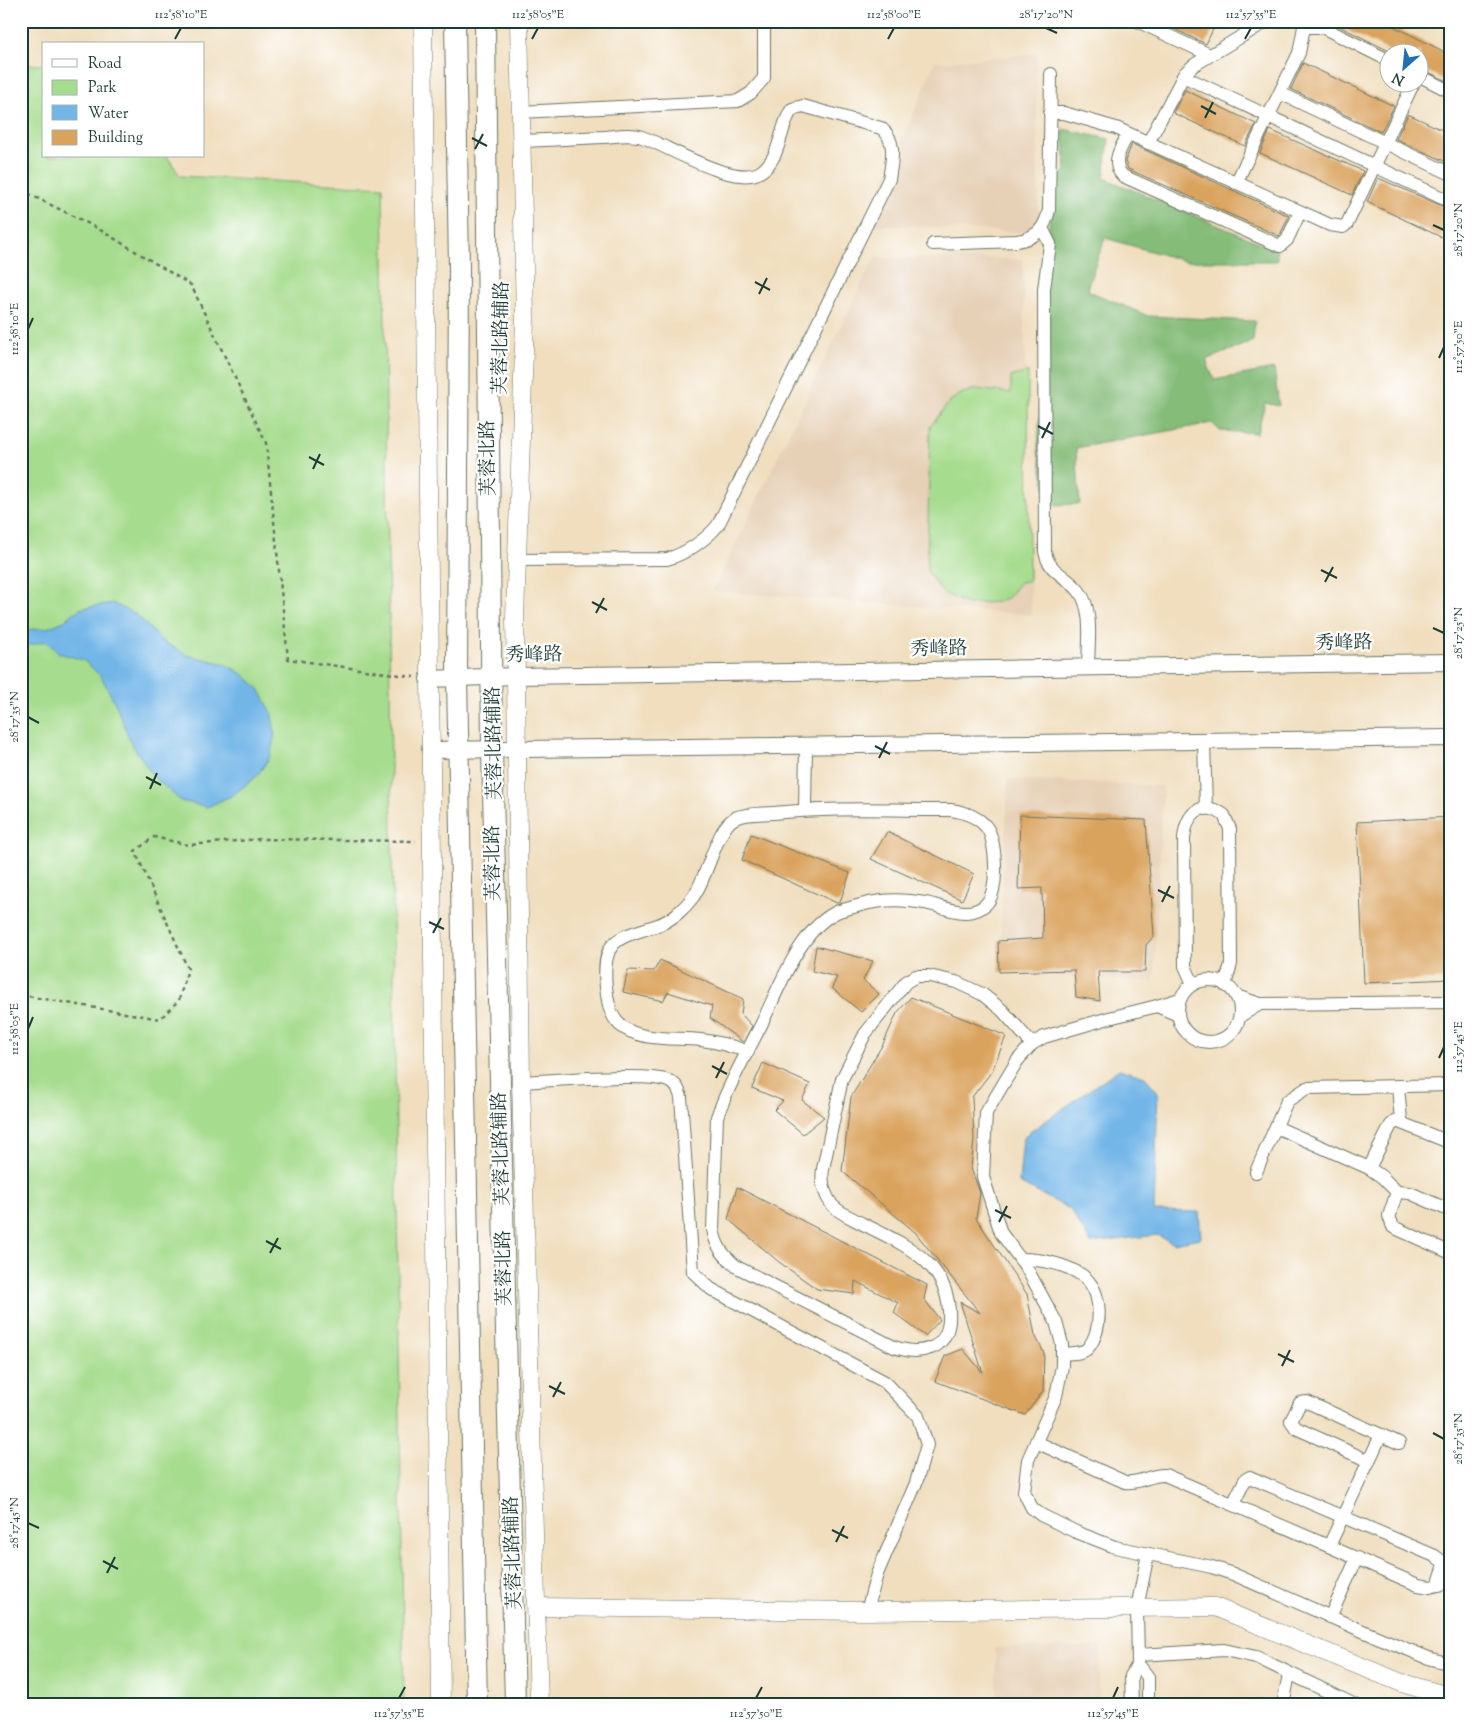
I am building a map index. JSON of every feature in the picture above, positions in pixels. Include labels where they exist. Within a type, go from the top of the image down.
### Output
[{"type":"main road","points":[[423,21],[428,679],[432,842],[441,1705]]},
{"type":"main road","name":"芙蓉北路","points":[[456,21],[459,269],[457,678],[477,1705]]},
{"type":"main road","name":"芙蓉北路","points":[[485,21],[492,749],[515,1705]]},
{"type":"main road","name":"芙蓉北路辅路","points":[[519,21],[525,319],[517,560],[516,676],[521,1082],[539,1705]]},
{"type":"main road","points":[[537,1607],[867,1612],[1215,1607],[1402,1682],[1451,1697]]},
{"type":"street","points":[[520,112],[738,101],[751,93],[764,78],[764,21]]},
{"type":"street","points":[[1137,21],[1210,55]]},
{"type":"street","points":[[1148,143],[1183,76],[1194,65],[1267,21]]},
{"type":"street","points":[[1236,183],[1299,53],[1303,24],[1322,27],[1380,56]]},
{"type":"street","points":[[933,244],[1027,240],[1034,237],[1042,228],[1049,210],[1051,74]]},
{"type":"street","points":[[1183,76],[1268,118],[1451,202]]},
{"type":"street","points":[[1430,81],[1451,92]]},
{"type":"street","points":[[1050,113],[1064,113],[1116,128],[1300,212],[1330,225],[1343,227],[1347,224],[1409,92]]},
{"type":"street","points":[[1280,93],[1451,174]]},
{"type":"street","points":[[517,560],[666,559],[677,556],[711,534],[718,525],[886,186],[892,162],[891,141],[887,133],[881,128],[803,106],[792,109],[788,114],[780,143],[769,164],[762,172],[749,174],[732,174],[713,169],[640,136],[521,141]]},
{"type":"street","points":[[1128,134],[1116,159],[1118,171],[1123,176],[1280,246],[1287,240],[1300,212]]},
{"type":"street","points":[[1042,228],[1050,244],[1044,290],[1045,551],[1046,560],[1052,568],[1080,591],[1085,602],[1088,668]]},
{"type":"street","name":"秀峰路","points":[[428,679],[516,676],[1451,662]]},
{"type":"street","points":[[430,750],[1451,738]]},
{"type":"street","points":[[1204,742],[1206,809]]},
{"type":"street","points":[[805,809],[806,746]]},
{"type":"street","points":[[748,1052],[731,1046],[709,1042],[640,1035],[628,1032],[618,1023],[609,1009],[605,976],[611,945],[618,938],[660,924],[680,912],[694,896],[708,870],[723,830],[733,818],[805,809],[951,810],[966,813],[987,828],[991,837],[995,866],[994,890],[987,904],[978,910],[961,912],[926,903],[899,900],[874,902],[838,912],[820,923],[795,957],[748,1052],[722,1103],[717,1117],[713,1229],[716,1244],[722,1255],[737,1267],[894,1347],[909,1352],[924,1350],[942,1341],[949,1328],[945,1291],[934,1270],[923,1258],[909,1247],[843,1213],[833,1205],[826,1194],[821,1181],[842,1079],[865,1034],[906,982],[916,976],[929,976],[956,982],[982,994],[1002,1010],[1032,1044]]},
{"type":"street","points":[[1193,984],[1185,966],[1184,839],[1185,829],[1190,817],[1197,810],[1206,809],[1224,815],[1230,829],[1231,964],[1225,985]]},
{"type":"street","points":[[1180,999],[1178,1016],[1181,1026],[1188,1035],[1198,1041],[1209,1043],[1220,1041],[1230,1036],[1237,1027],[1240,1005],[1236,996],[1225,985],[1212,980],[1193,984],[1180,999],[1044,1037],[1032,1044],[1016,1061],[986,1112],[983,1176],[1001,1233],[1020,1259],[1056,1322],[1062,1344],[1056,1396],[1028,1460],[1024,1492],[1032,1508],[1041,1516],[1076,1532],[1115,1547],[1212,1567],[1431,1659],[1451,1664]]},
{"type":"street","points":[[1236,996],[1260,1004],[1451,1002]]},
{"type":"street","points":[[1240,1016],[1260,1004]]},
{"type":"street","points":[[1156,1006],[1178,1016]]},
{"type":"street","points":[[521,1082],[648,1077],[672,1082],[679,1088],[681,1097],[694,1272],[711,1289],[885,1382],[918,1416],[927,1445],[916,1483],[877,1574],[867,1612]]},
{"type":"street","points":[[1256,1172],[1287,1101],[1307,1088],[1451,1085]]},
{"type":"street","points":[[1398,1086],[1402,1121]]},
{"type":"street","points":[[1369,1168],[1391,1125],[1396,1121],[1402,1121],[1451,1143]]},
{"type":"street","points":[[1276,1126],[1369,1168],[1382,1177],[1397,1192],[1410,1193],[1451,1211]]},
{"type":"street","points":[[1397,1192],[1388,1216],[1393,1227],[1451,1253]]},
{"type":"street","points":[[1020,1259],[1045,1261],[1065,1267],[1084,1277],[1098,1298],[1098,1315],[1092,1340],[1084,1351],[1062,1354]]},
{"type":"street","points":[[1368,1461],[1296,1428],[1291,1421],[1292,1417],[1303,1401],[1399,1443]]},
{"type":"street","points":[[1329,1546],[1381,1435]]},
{"type":"street","points":[[1036,1442],[1125,1482],[1131,1483],[1153,1475],[1165,1475],[1418,1585],[1430,1587],[1445,1583],[1443,1562],[1435,1556],[1250,1477],[1246,1480],[1233,1504]]},
{"type":"street","points":[[1132,1705],[1132,1676],[1138,1659],[1137,1608],[1148,1554]]},
{"type":"street","points":[[1330,1617],[1356,1558]]},
{"type":"street","points":[[1138,1659],[1224,1650],[1237,1651],[1273,1664],[1289,1674],[1355,1705]]},
{"type":"street","points":[[1138,1659],[1148,1677],[1148,1705]]},
{"type":"street","points":[[1283,1705],[1289,1674]]},
{"type":"path","points":[[21,190],[97,228],[191,285],[266,443],[288,659],[428,679]]},
{"type":"path","points":[[21,995],[160,1019],[179,1000],[188,969],[135,851],[154,837],[188,845],[261,839],[432,842]]},
{"type":"shaded area","points":[[1036,54],[1039,233],[867,224],[935,62]]},
{"type":"shaded area","points":[[874,258],[1023,259],[1031,615],[713,591]]},
{"type":"shaded area","points":[[1008,779],[1163,786],[1154,982],[999,972]]},
{"type":"shaded area","points":[[1100,1647],[1099,1705],[997,1705],[995,1648]]},
{"type":"green space","points":[[21,64],[42,65],[42,158],[168,158],[180,176],[383,187],[404,1705],[21,1705]]},
{"type":"green space","points":[[1063,129],[1109,139],[1104,178],[1277,250],[1277,261],[1185,261],[1105,238],[1088,285],[1089,291],[1148,316],[1255,321],[1253,341],[1206,360],[1214,380],[1274,369],[1279,406],[1265,403],[1257,433],[1220,431],[1212,423],[1076,448],[1080,504],[1049,505],[1038,450],[1048,235],[1054,180],[1066,171]]},
{"type":"green space","points":[[1028,372],[1029,581],[1020,582],[1008,597],[997,602],[967,604],[943,593],[927,571],[930,427],[950,401],[963,393],[976,389],[1011,393],[1011,377]]},
{"type":"water","points":[[112,603],[137,615],[162,641],[187,655],[225,664],[243,674],[259,689],[271,711],[275,733],[270,757],[256,777],[233,795],[207,807],[181,801],[153,776],[131,743],[116,705],[101,676],[83,660],[59,653],[46,641],[25,646],[22,630],[47,628],[64,621],[79,609]]},
{"type":"water","points":[[1119,1069],[1145,1077],[1158,1092],[1154,1211],[1199,1212],[1201,1238],[1173,1243],[1157,1235],[1091,1243],[1070,1209],[1019,1183],[1023,1137]]},
{"type":"building","points":[[1157,21],[1217,21],[1206,44]]},
{"type":"building","points":[[1329,21],[1383,21],[1425,42],[1380,42],[1380,46]]},
{"type":"building","points":[[1430,44],[1451,55],[1451,83],[1430,73]]},
{"type":"building","points":[[1303,63],[1394,106],[1381,132],[1291,89]]},
{"type":"building","points":[[1185,90],[1256,124],[1245,146],[1173,113]]},
{"type":"building","points":[[1408,114],[1451,134],[1451,164],[1396,139]]},
{"type":"building","points":[[1270,130],[1363,171],[1352,195],[1260,153]]},
{"type":"building","points":[[1132,144],[1289,216],[1280,235],[1128,169],[1125,161]]},
{"type":"building","points":[[1378,178],[1451,210],[1451,216],[1441,237],[1367,202]]},
{"type":"building","points":[[1020,815],[1146,820],[1154,936],[1146,945],[1145,972],[1098,972],[1100,1001],[1076,997],[1074,970],[999,972],[998,941],[1043,938],[1042,888],[1018,889]]},
{"type":"building","points":[[1451,817],[1451,979],[1364,983],[1357,822]]},
{"type":"building","points":[[887,832],[974,874],[962,900],[871,859]]},
{"type":"building","points":[[751,834],[850,873],[840,902],[837,903],[742,860]]},
{"type":"building","points":[[816,946],[873,961],[863,980],[879,994],[861,1012],[832,988],[837,977],[812,971]]},
{"type":"building","points":[[660,960],[743,999],[741,1014],[752,1026],[743,1042],[710,1018],[712,1006],[668,992],[663,1001],[623,992],[628,970],[654,971]]},
{"type":"building","points":[[911,997],[1006,1036],[992,1071],[972,1097],[974,1139],[971,1168],[980,1193],[976,1218],[1027,1294],[1035,1335],[1044,1353],[1043,1391],[1025,1415],[935,1381],[945,1356],[963,1349],[983,1373],[960,1302],[980,1313],[915,1232],[842,1171],[851,1097],[883,1044],[897,1013]]},
{"type":"building","points":[[763,1063],[810,1084],[802,1100],[824,1117],[803,1134],[774,1110],[783,1101],[752,1088]]},
{"type":"building","points":[[737,1187],[927,1285],[924,1299],[940,1320],[925,1336],[894,1313],[898,1303],[855,1281],[854,1294],[817,1289],[779,1262],[728,1219]]}]
